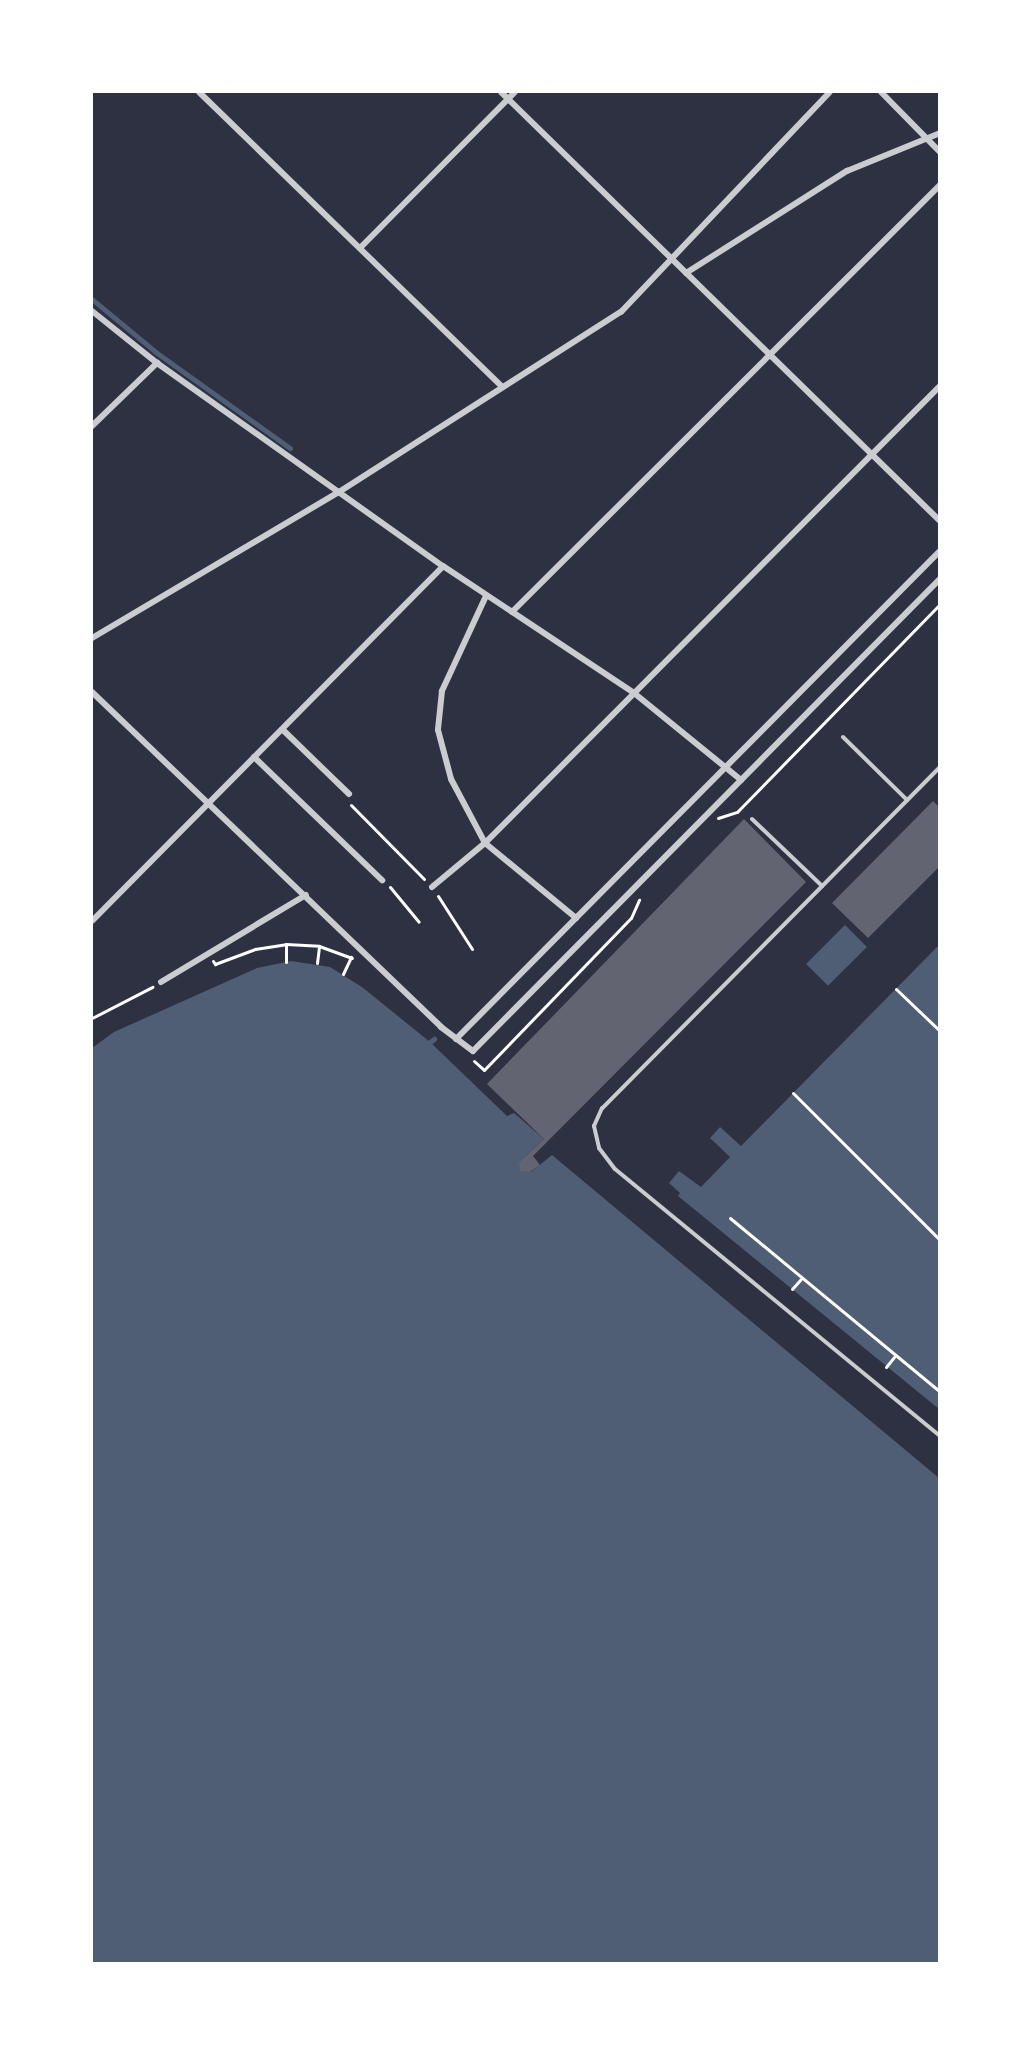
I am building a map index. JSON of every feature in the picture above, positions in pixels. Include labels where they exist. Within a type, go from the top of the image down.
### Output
[{"type":"street","points":[[199,92],[502,387]]},
{"type":"street","points":[[501,92],[939,521]]},
{"type":"street","points":[[360,248],[515,92]]},
{"type":"street","points":[[92,638],[339,492],[621,312],[673,260],[830,92]]},
{"type":"street","points":[[881,92],[939,152]]},
{"type":"street","points":[[686,273],[847,171],[939,133]]},
{"type":"street","points":[[512,612],[939,185]]},
{"type":"street","points":[[92,311],[157,363],[443,566],[634,693],[741,780]]},
{"type":"street","points":[[92,426],[157,363]]},
{"type":"street","points":[[432,887],[485,843],[939,386]]},
{"type":"street","points":[[456,1039],[939,550]]},
{"type":"street","points":[[92,921],[443,566]]},
{"type":"street","points":[[92,692],[456,1039],[473,1051],[939,579]]},
{"type":"street","points":[[486,596],[442,691],[438,730],[451,779],[485,843],[576,918]]},
{"type":"street","points":[[283,730],[349,794]]},
{"type":"street","points":[[254,757],[382,880]]},
{"type":"street","points":[[161,982],[306,895]]},
{"type":"lane","points":[[843,737],[907,800]]},
{"type":"lane","points":[[939,767],[602,1108],[594,1125],[599,1148],[615,1169],[939,1436]]},
{"type":"lane","points":[[752,819],[822,886]]},
{"type":"path","points":[[713,820],[737,812],[939,604]]},
{"type":"path","points":[[349,794],[345,799],[432,887],[472,948]]},
{"type":"path","points":[[382,880],[408,904],[419,922]]},
{"type":"path","points":[[456,1039],[484,1070],[631,918],[641,894]]},
{"type":"path","points":[[286,944],[286,962]]},
{"type":"path","points":[[209,954],[215,964],[255,948],[286,944],[319,946],[351,957],[361,964]]},
{"type":"path","points":[[317,963],[319,946]]},
{"type":"path","points":[[344,974],[351,957]]},
{"type":"path","points":[[92,1018],[161,982]]},
{"type":"path","points":[[896,989],[939,1031]]},
{"type":"path","points":[[793,1093],[939,1240]]},
{"type":"path","points":[[730,1218],[939,1392]]},
{"type":"path","points":[[792,1289],[801,1279]]},
{"type":"path","points":[[886,1367],[894,1356]]},
{"type":"water","points":[[845,925],[867,947],[828,986],[806,964]]},
{"type":"water","points":[[939,945],[939,1409],[678,1196],[680,1193],[669,1183],[679,1171],[701,1187],[730,1157],[710,1138],[720,1127],[741,1146]]},
{"type":"water","points":[[291,961],[330,967],[362,987],[430,1042],[507,1116],[514,1113],[544,1139],[519,1162],[531,1172],[552,1155],[939,1478],[939,1963],[92,1963],[92,1048],[114,1032],[257,968]]},
{"type":"building","points":[[933,801],[940,808],[940,866],[868,938],[832,903]]},
{"type":"building","points":[[744,819],[806,882],[533,1156],[540,1165],[530,1172],[520,1171],[519,1162],[544,1139],[487,1084]]},
{"type":"waterway","points":[[92,299],[156,352],[290,448]]},
{"type":"waterway","points":[[430,1042],[434,1039]]}]
